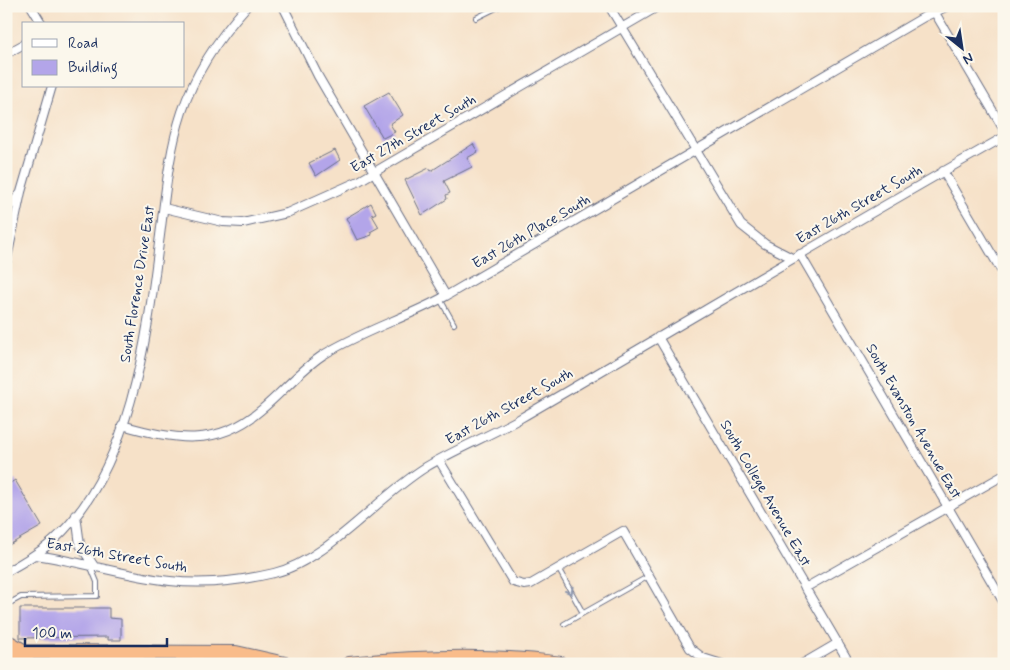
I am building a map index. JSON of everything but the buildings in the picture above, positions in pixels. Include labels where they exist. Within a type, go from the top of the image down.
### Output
[{"type":"highway","points":[[6,641],[25,652]]},
{"type":"highway","points":[[6,655],[25,652],[236,653],[285,664]]},
{"type":"highway","points":[[349,664],[474,658],[561,664]]},
{"type":"street","points":[[31,6],[41,22]]},
{"type":"street","name":"South Florence Drive East","points":[[35,555],[53,541],[76,515],[104,472],[122,425],[145,334],[173,144],[182,111],[204,64],[232,23],[247,6]]},
{"type":"street","points":[[283,6],[318,76],[374,172],[443,298]]},
{"type":"street","points":[[609,6],[741,225],[766,244],[792,258]]},
{"type":"street","name":"East 27th Street South","points":[[164,208],[223,222],[243,223],[263,220],[287,213],[321,199],[374,172],[659,6]]},
{"type":"street","name":"East 26th Place South","points":[[122,425],[169,438],[188,439],[228,431],[262,410],[295,377],[323,355],[353,339],[443,298],[933,9],[948,6]]},
{"type":"street","points":[[933,9],[1004,130]]},
{"type":"street","points":[[6,54],[22,45]]},
{"type":"street","points":[[6,262],[21,192],[51,88]]},
{"type":"street","name":"East 26th Street South","points":[[6,572],[35,555],[151,578],[189,582],[211,582],[275,573],[297,565],[319,551],[389,493],[439,460],[518,419],[792,258],[1004,137]]},
{"type":"street","points":[[943,172],[1004,275]]},
{"type":"street","points":[[6,210],[21,192]]},
{"type":"street","name":"South Evanston Avenue East","points":[[800,254],[1004,603]]},
{"type":"street","name":"South College Avenue East","points":[[658,336],[850,664]]},
{"type":"street","points":[[439,460],[508,577],[518,585],[531,584],[623,532],[690,648],[703,658],[722,664]]},
{"type":"street","points":[[805,588],[1004,475]]},
{"type":"street","points":[[76,515],[80,545],[92,566]]},
{"type":"street","points":[[802,664],[838,643]]},
{"type":"lane","points":[[476,18],[500,6]]},
{"type":"lane","points":[[443,298],[454,324]]},
{"type":"lane","points":[[6,605],[21,597],[97,596],[97,582],[92,566]]},
{"type":"lane","points":[[558,568],[583,613]]},
{"type":"lane","points":[[564,624],[649,576]]}]
